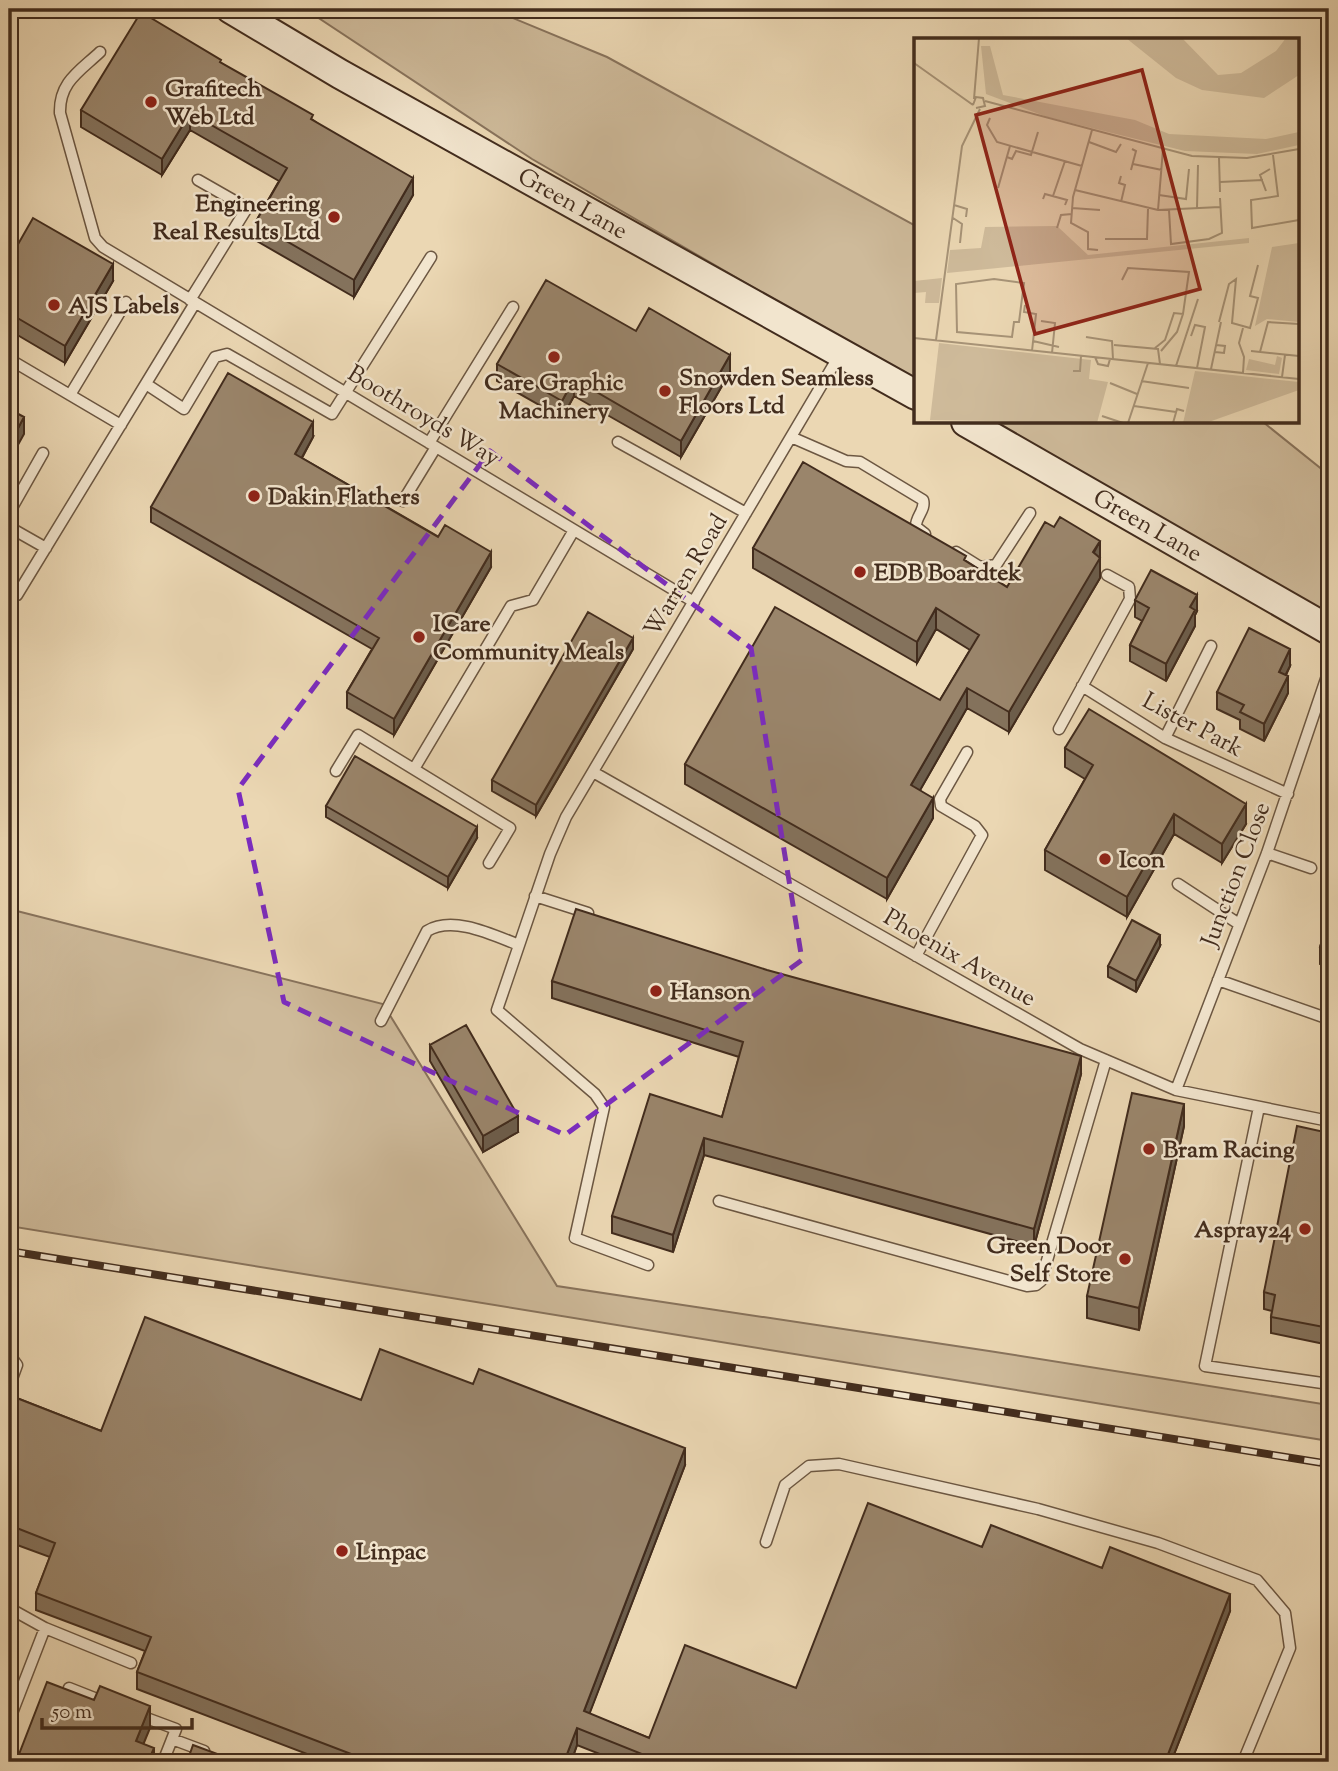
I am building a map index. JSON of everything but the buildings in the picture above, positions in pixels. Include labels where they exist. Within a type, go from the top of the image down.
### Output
[{"type":"street","name":"Green Lane","points":[[231,9],[340,74],[657,248],[914,394]]},
{"type":"street","name":"Green Lane","points":[[969,424],[1329,630]]},
{"type":"lane","name":"Boothroyds Way","points":[[100,52],[65,85],[60,99],[60,113],[95,238],[103,247],[694,602]]},
{"type":"lane","points":[[17,595],[146,384],[247,208],[198,180]]},
{"type":"lane","points":[[146,384],[184,409],[215,357],[228,354],[332,414],[431,257]]},
{"type":"lane","points":[[70,396],[126,302]]},
{"type":"lane","points":[[403,501],[432,445],[513,307]]},
{"type":"lane","name":"Warren Road","points":[[648,1265],[575,1238],[604,1107],[595,1094],[497,1010],[550,854],[566,817],[840,354]]},
{"type":"lane","points":[[9,359],[121,425]]},
{"type":"lane","points":[[791,437],[846,461],[860,462],[923,500],[924,506],[916,520],[916,527],[930,537]]},
{"type":"lane","points":[[618,442],[746,513]]},
{"type":"lane","points":[[9,513],[43,453]]},
{"type":"lane","points":[[950,549],[980,567],[996,565],[1030,513]]},
{"type":"lane","points":[[9,527],[46,548]]},
{"type":"lane","points":[[414,769],[511,607],[533,600],[574,530]]},
{"type":"lane","points":[[1059,729],[1130,599],[1129,587],[1107,575]]},
{"type":"lane","points":[[1166,738],[1211,646]]},
{"type":"lane","name":"Junction Close","points":[[1176,1090],[1267,853],[1329,670]]},
{"type":"lane","name":"Lister Park","points":[[1082,686],[1166,738],[1287,794]]},
{"type":"lane","points":[[336,771],[358,735],[510,828],[489,863]]},
{"type":"lane","points":[[916,956],[982,835],[975,826],[941,806],[940,799],[967,752]]},
{"type":"lane","name":"Phoenix Avenue","points":[[593,772],[1080,1049],[1176,1090],[1329,1121]]},
{"type":"lane","points":[[1267,853],[1311,868]]},
{"type":"lane","points":[[1178,884],[1239,924]]},
{"type":"lane","points":[[535,896],[595,916]]},
{"type":"lane","points":[[381,1021],[426,932],[435,926],[482,931],[519,944]]},
{"type":"lane","points":[[1218,980],[1329,1018]]},
{"type":"lane","points":[[719,1201],[1027,1286],[1037,1285],[1041,1281],[1106,1060]]},
{"type":"lane","points":[[1259,1107],[1205,1366],[1329,1384]]},
{"type":"lane","points":[[9,1354],[17,1365],[9,1387]]},
{"type":"lane","points":[[766,1542],[785,1485],[809,1466],[839,1464],[1065,1517],[1158,1543],[1257,1580],[1285,1613],[1290,1648],[1243,1762]]},
{"type":"lane","points":[[9,1609],[45,1628],[131,1663]]},
{"type":"lane","points":[[9,1721],[45,1628]]},
{"type":"lane","points":[[69,1688],[116,1706]]},
{"type":"lane","points":[[128,1711],[176,1729],[163,1762]]},
{"type":"lane","points":[[172,1739],[211,1753]]},
{"type":"highlighted area","points":[[490,451],[751,648],[802,960],[565,1135],[284,1002],[238,789]]},
{"type":"shaded area","points":[[305,9],[491,9],[607,57],[914,225],[914,381],[532,159]]},
{"type":"shaded area","points":[[989,424],[1265,424],[1329,475],[1329,615]]},
{"type":"shaded area","points":[[9,909],[383,1004],[557,1286],[1329,1405],[1329,1441],[9,1226]]},
{"type":"railway","points":[[9,1251],[1329,1464]]},
{"type":"place","name":"Grafitech Web Ltd","points":[[151,102]]},
{"type":"place","name":"Engineering Real Results Ltd","points":[[334,217]]},
{"type":"place","name":"AJS Labels","points":[[54,305]]},
{"type":"place","name":"Care Graphic Machinery","points":[[554,357]]},
{"type":"place","name":"Snowden Seamless Floors Ltd","points":[[665,391]]},
{"type":"place","name":"Dakin Flathers","points":[[254,496]]},
{"type":"place","name":"EDB Boardtek","points":[[860,572]]},
{"type":"place","name":"ICare Community Meals","points":[[419,637]]},
{"type":"place","name":"Icon","points":[[1105,859]]},
{"type":"place","name":"Hanson","points":[[656,991]]},
{"type":"place","name":"Bram Racing","points":[[1149,1149]]},
{"type":"place","name":"Aspray24","points":[[1305,1229]]},
{"type":"place","name":"Green Door Self Store","points":[[1125,1259]]},
{"type":"place","name":"Linpac","points":[[342,1551]]}]
